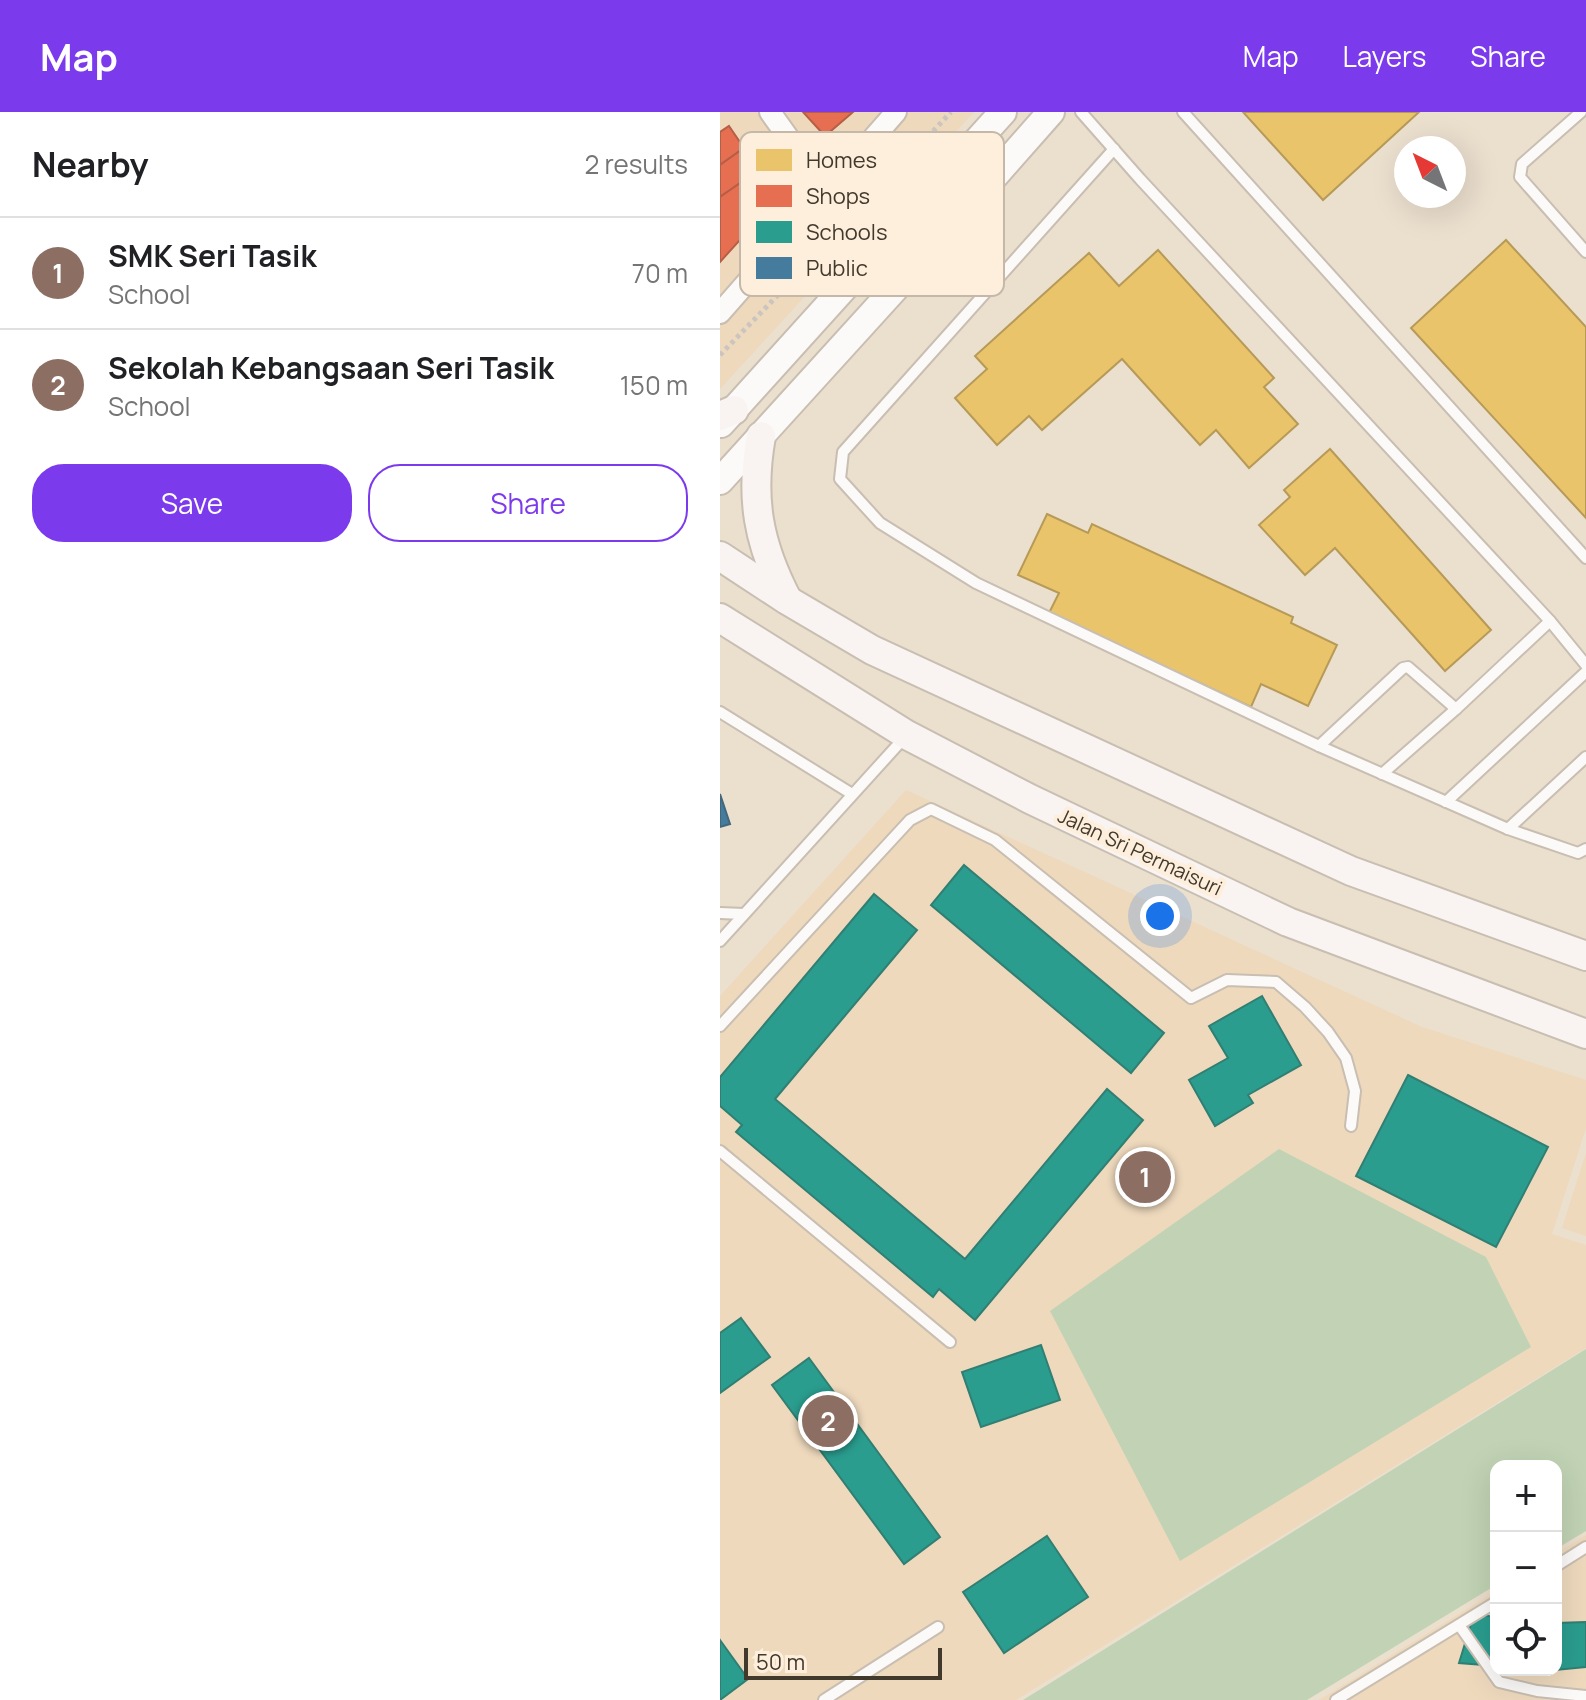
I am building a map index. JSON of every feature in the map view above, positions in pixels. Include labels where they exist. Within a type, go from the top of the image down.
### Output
[{"type":"main road","points":[[761,436],[756,506],[760,530],[787,600]]},
{"type":"main road","points":[[720,556],[872,650],[1351,871],[1586,956]]},
{"type":"main road","name":"Jalan Sri Permaisuri","points":[[720,618],[907,735],[1030,799],[1288,922],[1586,1034]]},
{"type":"main road","points":[[720,635],[754,639]]},
{"type":"street","points":[[770,112],[784,132]]},
{"type":"street","points":[[878,132],[896,112]]},
{"type":"street","points":[[985,132],[1003,112]]},
{"type":"street","points":[[1004,165],[1051,112]]},
{"type":"street","points":[[722,305],[740,285]]},
{"type":"street","points":[[725,417],[836,296]]},
{"type":"street","points":[[720,481],[888,296]]},
{"type":"lane","points":[[1081,112],[1550,621],[1586,665]]},
{"type":"lane","points":[[1183,112],[1586,558]]},
{"type":"lane","points":[[1581,112],[1522,164],[1520,177],[1586,252]]},
{"type":"lane","points":[[1004,272],[1114,149]]},
{"type":"lane","points":[[983,296],[843,452],[840,479],[880,523],[976,583],[1319,746],[1508,829],[1578,853],[1586,849]]},
{"type":"lane","points":[[1382,774],[1550,621]]},
{"type":"lane","points":[[1319,746],[1403,668],[1408,667],[1421,676],[1456,709]]},
{"type":"lane","points":[[1446,802],[1586,672]]},
{"type":"lane","points":[[720,712],[852,794]]},
{"type":"lane","points":[[720,941],[907,735]]},
{"type":"lane","points":[[1508,829],[1586,757]]},
{"type":"lane","points":[[720,1026],[910,820],[931,809],[995,840],[1191,998],[1227,980],[1276,982],[1320,1023],[1346,1058],[1355,1091],[1351,1126]]},
{"type":"lane","points":[[720,913],[744,914]]},
{"type":"lane","points":[[720,1151],[950,1342]]},
{"type":"lane","points":[[1562,1562],[1586,1547]]},
{"type":"lane","points":[[1336,1700],[1493,1604]]},
{"type":"lane","points":[[1459,1625],[1499,1682],[1537,1691],[1586,1696]]},
{"type":"lane","points":[[824,1700],[938,1627]]},
{"type":"shaded area","points":[[720,112],[974,112],[956,132],[740,132],[740,296],[805,296],[720,389]]},
{"type":"shaded area","points":[[906,790],[1422,1027],[1586,1080],[1586,1128],[1552,1234],[1586,1245],[1586,1348],[1016,1700],[720,1700],[720,996]]},
{"type":"shaded area","points":[[1586,1153],[1586,1236],[1562,1228]]},
{"type":"shaded area","points":[[1586,1535],[1586,1700],[1319,1700],[1490,1595],[1490,1676],[1562,1676],[1562,1550]]},
{"type":"green space","points":[[1279,1149],[1486,1257],[1531,1347],[1180,1561],[1050,1311]]},
{"type":"green space","points":[[1586,1349],[1586,1531],[1562,1545],[1562,1460],[1490,1460],[1490,1589],[1307,1700],[1023,1700]]},
{"type":"building: Homes","points":[[1243,112],[1419,112],[1323,200]]},
{"type":"building: Homes","points":[[1506,240],[1586,327],[1586,518],[1411,328]]},
{"type":"building: Homes","points":[[1158,250],[1274,378],[1264,387],[1298,424],[1249,468],[1216,430],[1200,445],[1122,359],[1042,430],[1029,416],[997,445],[955,398],[987,369],[975,356],[1089,253],[1119,286]]},
{"type":"building: Homes","points":[[1330,449],[1491,630],[1445,671],[1335,548],[1305,575],[1259,525],[1290,497],[1284,490]]},
{"type":"building: Homes","points":[[1047,514],[1088,533],[1092,524],[1293,617],[1291,623],[1337,645],[1308,706],[1261,684],[1251,707],[1049,613],[1059,593],[1018,575]]},
{"type":"building: Shops","points":[[803,112],[853,112],[830,132],[821,132]]},
{"type":"building: Shops","points":[[729,126],[740,142],[740,151],[720,165],[720,132]]},
{"type":"building: Shops","points":[[740,151],[740,183],[720,197],[720,165]]},
{"type":"building: Shops","points":[[740,183],[740,240],[720,262],[720,197]]},
{"type":"building: Schools","points":[[964,865],[1164,1033],[1131,1073],[931,905]]},
{"type":"building: Schools","points":[[874,894],[917,930],[775,1099],[965,1259],[1107,1089],[1143,1120],[975,1320],[939,1289],[933,1297],[736,1132],[742,1125],[720,1106],[720,1077]]},
{"type":"building: Schools","points":[[1262,996],[1301,1065],[1248,1095],[1253,1103],[1215,1126],[1189,1080],[1228,1058],[1209,1026]]},
{"type":"building: Schools","points":[[1408,1075],[1548,1147],[1496,1247],[1356,1176]]},
{"type":"building: Schools","points":[[741,1318],[770,1357],[720,1393],[720,1333]]},
{"type":"building: Schools","points":[[1041,1345],[1060,1400],[981,1427],[962,1372]]},
{"type":"building: Schools","points":[[809,1358],[940,1537],[904,1564],[772,1385]]},
{"type":"building: Schools","points":[[1047,1536],[1088,1597],[1004,1653],[963,1592]]},
{"type":"building: Schools","points":[[1474,1614],[1490,1616],[1490,1666],[1459,1663]]},
{"type":"building: Schools","points":[[1586,1622],[1586,1667],[1562,1669],[1562,1623]]},
{"type":"building: Schools","points":[[720,1640],[748,1679],[720,1700]]},
{"type":"building: Public","points":[[720,794],[730,824],[720,827]]},
{"type":"place","name":"SMK Seri Tasik","points":[[1145,1177]]},
{"type":"place","name":"Sekolah Kebangsaan Seri Tasik","points":[[828,1421]]}]
